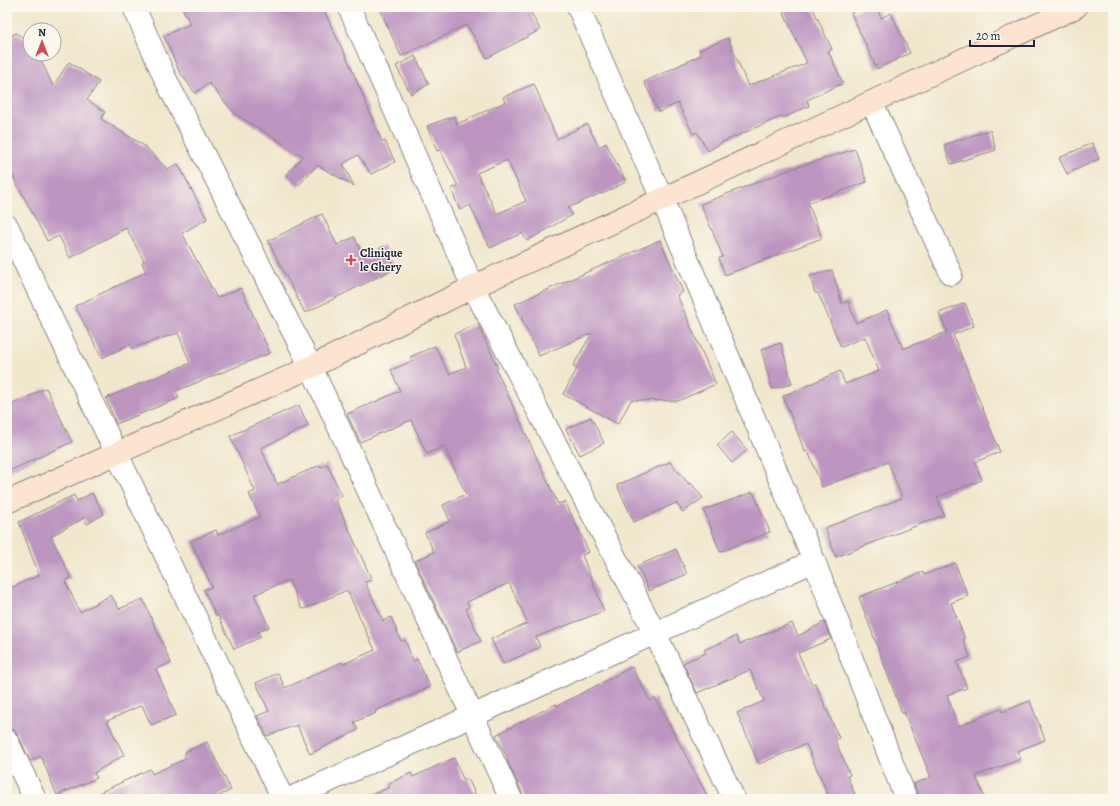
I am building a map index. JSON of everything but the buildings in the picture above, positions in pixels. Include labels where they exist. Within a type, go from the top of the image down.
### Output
[{"type":"street","points":[[134,7],[165,78],[311,367],[511,799]]},
{"type":"street","points":[[349,7],[473,287],[655,633],[734,799]]},
{"type":"street","points":[[578,7],[662,199],[814,561],[906,799]]},
{"type":"street","points":[[7,502],[311,367],[473,287],[1076,7]]},
{"type":"street","points":[[872,103],[951,274]]},
{"type":"street","points":[[7,226],[283,799]]},
{"type":"street","points":[[289,799],[814,561]]},
{"type":"street","points":[[7,740],[35,799]]},
{"type":"place","name":"Clinique le Ghery","points":[[351,260]]}]
